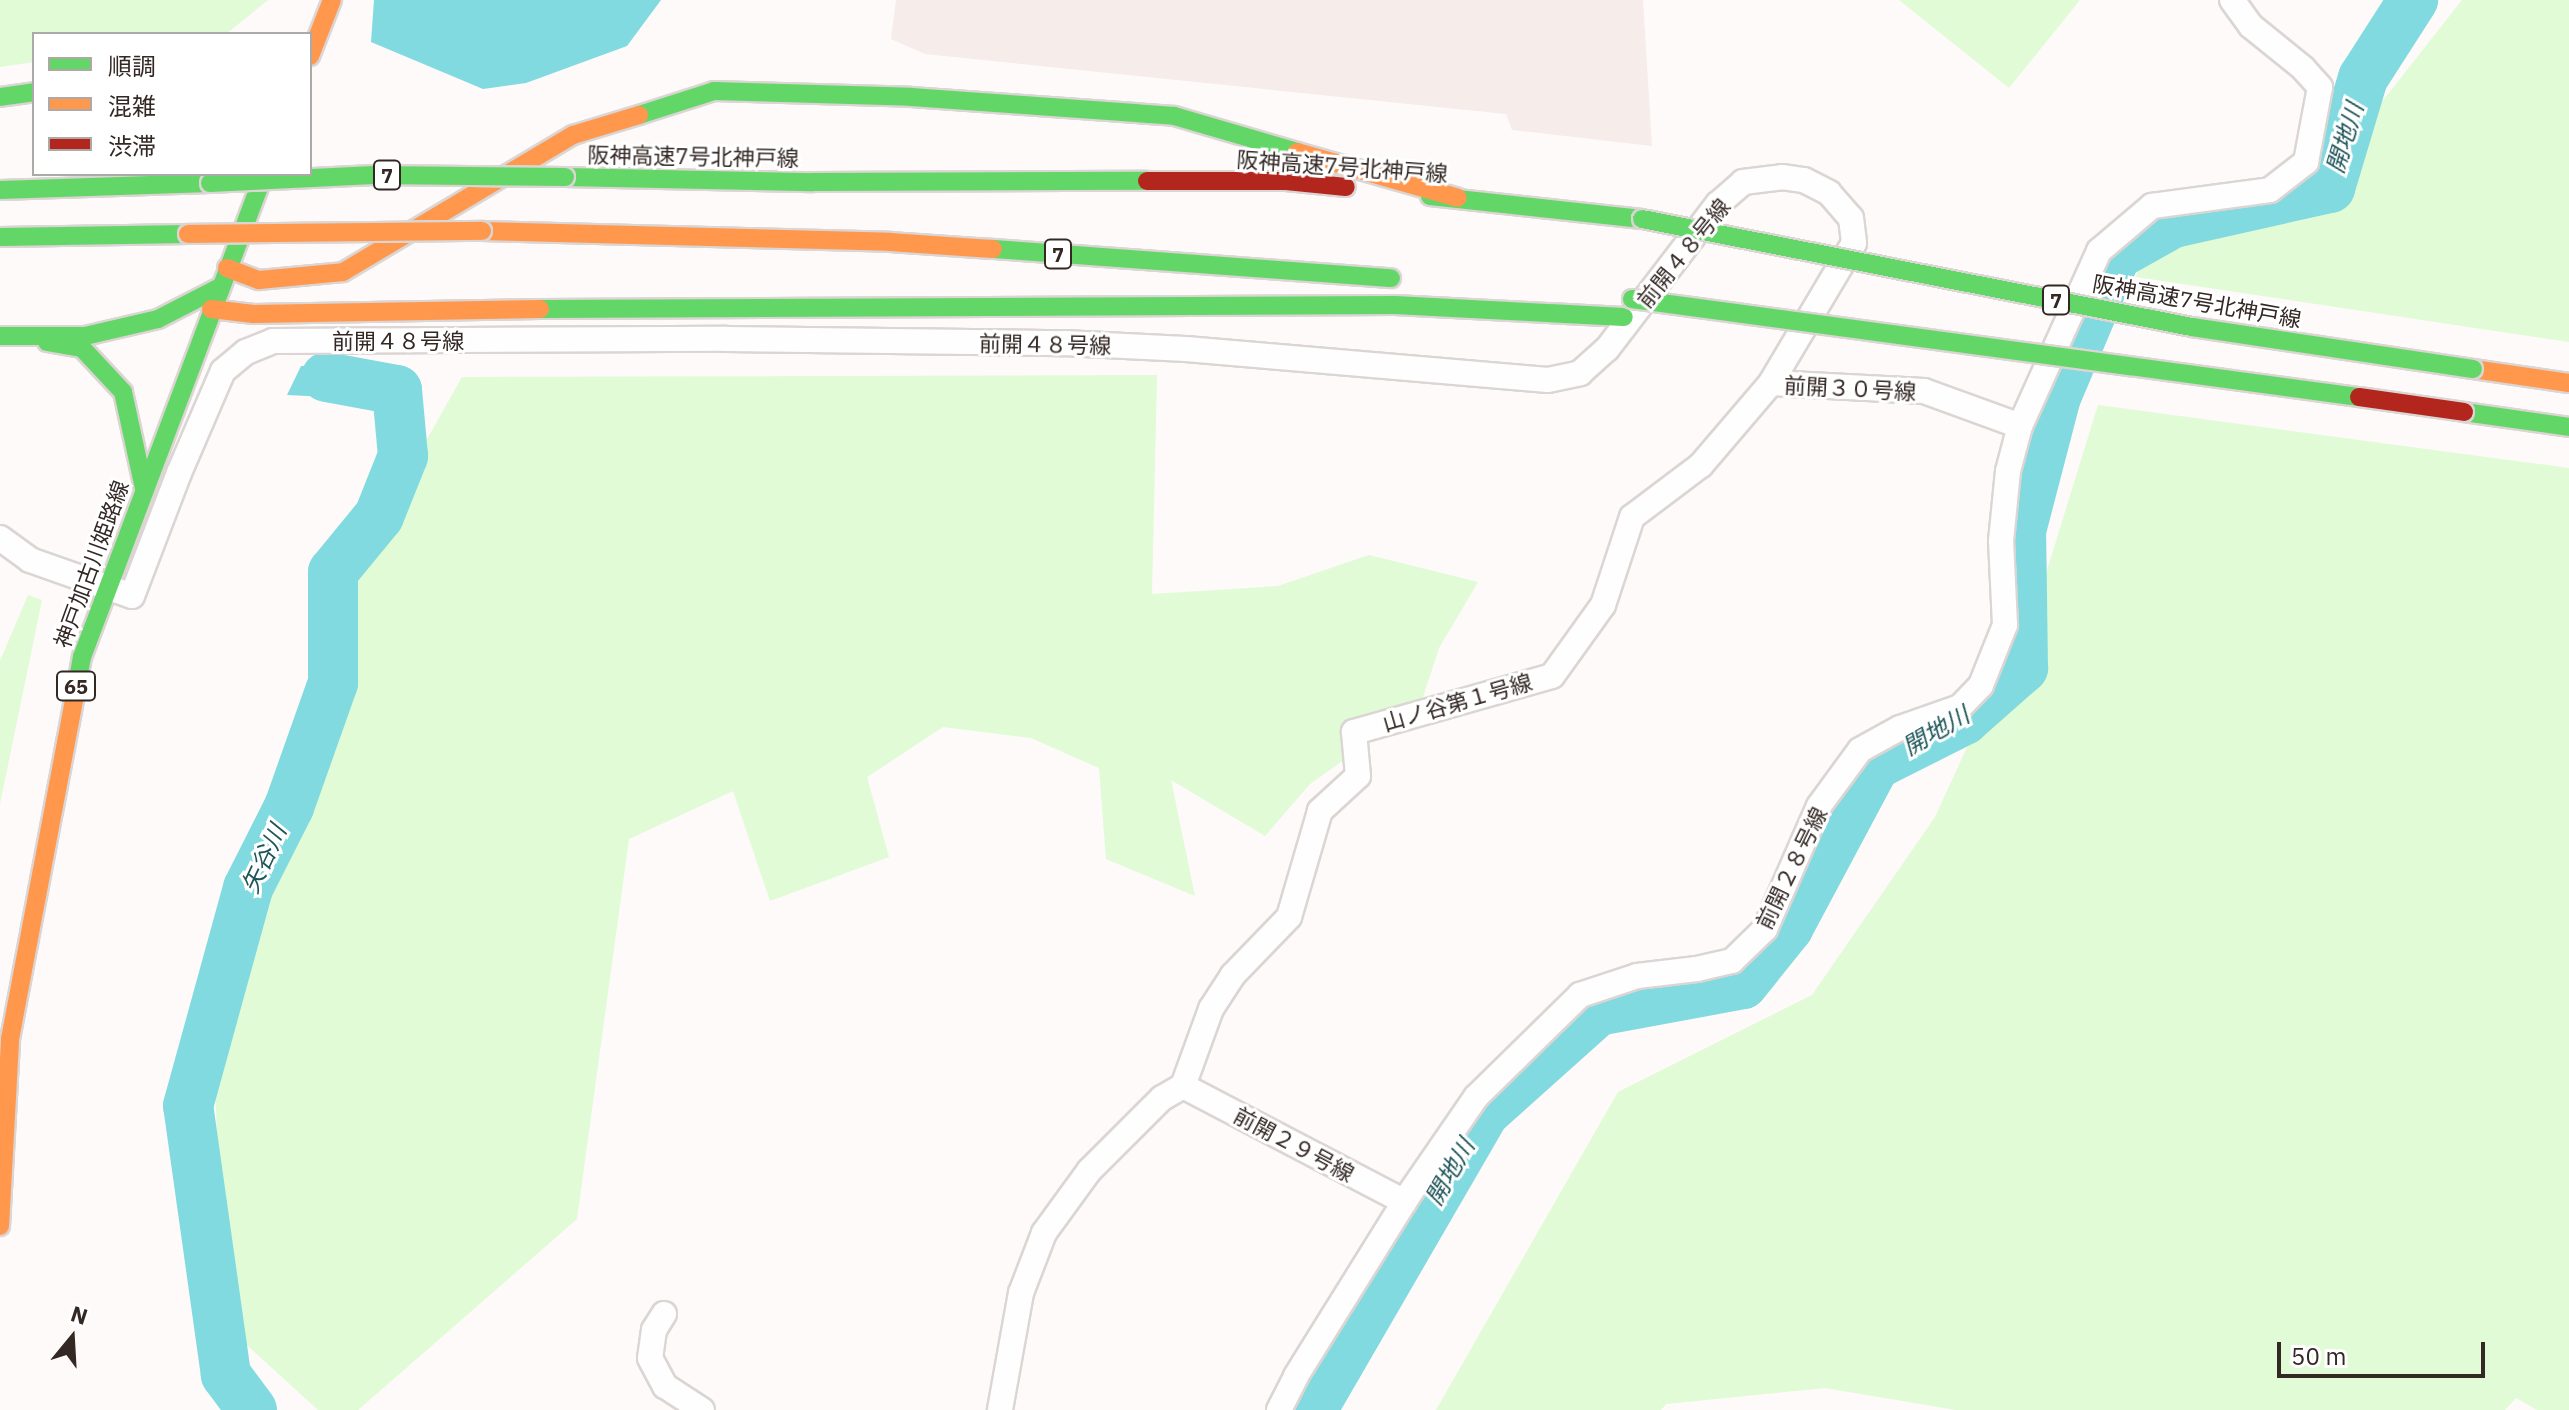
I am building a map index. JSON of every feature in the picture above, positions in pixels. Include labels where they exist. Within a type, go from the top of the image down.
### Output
[{"type":"main road","points":[[312,51],[332,0]]},
{"type":"main road","points":[[227,268],[259,280],[343,272],[573,135],[714,91],[911,97],[1174,116],[1458,198]]},
{"type":"main road","points":[[0,97],[32,92]]},
{"type":"main road","points":[[312,173],[374,175]]},
{"type":"main road","name":"阪神高速7号北神戸線","points":[[0,190],[374,175],[813,182],[1286,181],[1642,219],[2192,327],[2569,383]]},
{"type":"main road","name":"神戸加古川姫路線","points":[[0,1226],[10,1039],[82,657],[263,176]]},
{"type":"main road","name":"7","points":[[0,237],[482,231],[890,242],[1406,279]]},
{"type":"main road","points":[[0,336],[85,336],[158,319],[220,287]]},
{"type":"main road","points":[[1625,298],[1886,331],[2569,427]]},
{"type":"main road","points":[[211,309],[254,314],[626,307],[1395,305],[1886,331]]},
{"type":"main road","points":[[22,337],[82,348],[123,392],[144,488]]},
{"type":"street","name":"前開２８号線","points":[[1279,1410],[1296,1376],[1405,1202],[1476,1097],[1580,995],[1637,976],[1697,969],[1732,961],[1765,929],[1819,806],[1860,750],[1900,728],[1960,707],[1981,685],[2005,625],[2001,541],[2008,471],[2020,426],[2099,251],[2152,206],[2270,190],[2306,162],[2320,87],[2303,68],[2251,26],[2232,0]]},
{"type":"street","name":"前開４８号線","points":[[107,588],[132,596],[179,473],[223,371],[246,352],[273,341],[726,339],[1064,343],[1186,349],[1548,380],[1580,373],[1607,349],[1718,204],[1743,182],[1782,177],[1804,180],[1829,193],[1851,218],[1854,243],[1771,383]]},
{"type":"street","name":"前開３０号線","points":[[1771,383],[1924,391],[2020,426]]},
{"type":"street","name":"山ノ谷第１号線","points":[[1183,1086],[1211,1009],[1233,975],[1289,917],[1320,811],[1358,776],[1354,732],[1552,676],[1603,605],[1632,517],[1701,465],[1771,383]]},
{"type":"street","points":[[0,538],[30,560],[107,588]]},
{"type":"street","points":[[1000,1410],[1021,1293],[1044,1233],[1089,1171],[1162,1098],[1183,1086]]},
{"type":"street","name":"前開２９号線","points":[[1183,1086],[1405,1202]]},
{"type":"street","points":[[664,1314],[654,1330],[650,1358],[665,1386],[702,1410]]},
{"type":"shaded area","points":[[896,0],[1643,0],[1652,146],[1512,130],[1506,114],[925,54],[891,39]]},
{"type":"green space","points":[[0,0],[268,0],[228,32],[32,32],[32,62],[0,67]]},
{"type":"green space","points":[[1899,0],[2080,0],[2009,88]]},
{"type":"green space","points":[[2462,0],[2569,0],[2569,342],[2136,277],[2146,247],[2311,192]]},
{"type":"green space","points":[[1157,375],[1152,594],[1278,586],[1369,555],[1478,582],[1439,648],[1420,706],[1310,784],[1265,836],[1171,780],[1195,896],[1106,859],[1099,768],[1031,738],[943,727],[867,777],[889,857],[770,901],[733,791],[629,839],[577,1219],[358,1410],[318,1410],[226,1326],[213,1046],[354,569],[462,377]]},
{"type":"green space","points":[[2098,405],[2569,468],[2569,1410],[2537,1410],[2516,1398],[2505,1410],[1956,1410],[1825,1388],[1666,1404],[1661,1410],[1436,1410],[1618,1092],[1812,995],[1935,817],[2044,580]]},
{"type":"green space","points":[[28,595],[42,600],[0,804],[0,661]]},
{"type":"water","points":[[374,0],[661,0],[627,46],[526,83],[483,89],[371,42]]},
{"type":"water","points":[[366,364],[389,400],[287,395],[301,366]]},
{"type":"waterway","name":"開地川","points":[[1312,1410],[1485,1112],[1598,1011],[1743,984],[1788,928],[1875,765],[1964,720],[2023,668],[2021,531],[2056,397],[2116,255],[2173,223],[2330,188],[2363,78],[2413,0]]},
{"type":"waterway","name":"矢谷川","points":[[252,1410],[226,1375],[188,1106],[248,888],[289,807],[333,683],[333,572],[379,516],[403,456],[397,390],[326,377]]},
{"type":"traffic: fast","points":[[639,115],[714,91],[911,97],[1174,116],[1297,152]]},
{"type":"traffic: fast","points":[[0,97],[32,92]]},
{"type":"traffic: fast","points":[[210,183],[374,175],[565,177]]},
{"type":"traffic: fast","points":[[77,685],[82,657],[263,176]]},
{"type":"traffic: fast","points":[[565,177],[813,182],[1147,181]]},
{"type":"traffic: fast","points":[[0,190],[210,183]]},
{"type":"traffic: fast","points":[[1430,196],[1642,219]]},
{"type":"traffic: fast","points":[[1642,219],[2192,327],[2473,369]]},
{"type":"traffic: fast","points":[[0,237],[188,234]]},
{"type":"traffic: fast","points":[[993,249],[1391,278]]},
{"type":"traffic: fast","points":[[0,336],[85,336],[158,319],[220,287]]},
{"type":"traffic: fast","points":[[1632,299],[2359,397]]},
{"type":"traffic: fast","points":[[540,309],[1395,305],[1624,317]]},
{"type":"traffic: fast","points":[[47,342],[82,348],[123,392],[144,488]]},
{"type":"traffic: fast","points":[[2464,412],[2569,427]]},
{"type":"traffic: slow","points":[[312,51],[332,0]]},
{"type":"traffic: slow","points":[[227,268],[259,280],[343,272],[573,135],[639,115]]},
{"type":"traffic: slow","points":[[1297,152],[1458,198]]},
{"type":"traffic: slow","points":[[482,231],[890,242],[993,249]]},
{"type":"traffic: slow","points":[[188,234],[482,231]]},
{"type":"traffic: slow","points":[[211,309],[254,314],[540,309]]},
{"type":"traffic: slow","points":[[2473,369],[2569,383]]},
{"type":"traffic: slow","points":[[0,1226],[10,1039],[77,685]]},
{"type":"traffic: jam","points":[[1147,181],[1286,181],[1346,187]]},
{"type":"traffic: jam","points":[[2359,397],[2464,412]]}]
